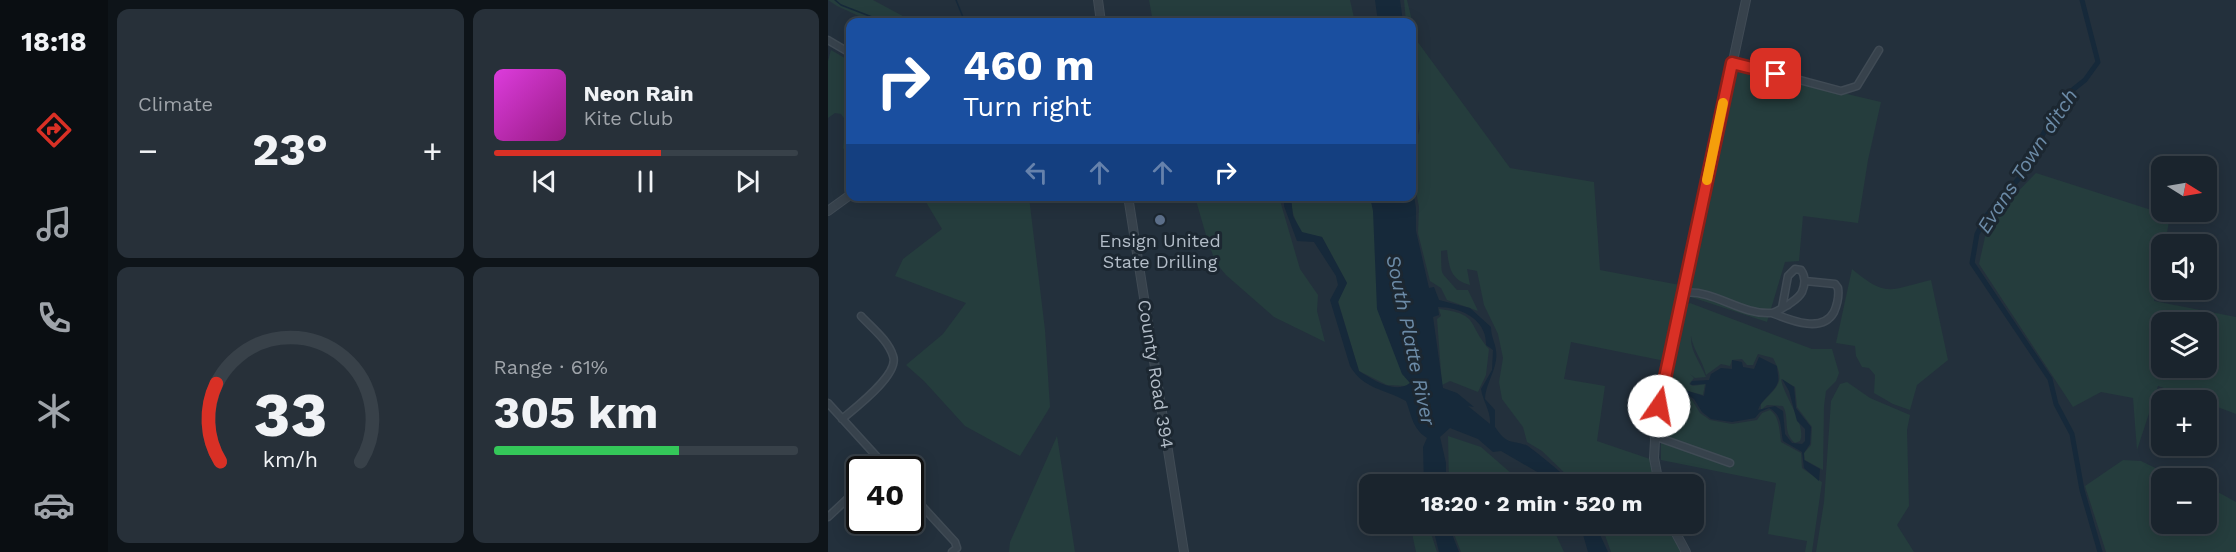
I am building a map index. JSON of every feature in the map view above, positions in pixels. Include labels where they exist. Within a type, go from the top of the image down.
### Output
[{"type":"street","points":[[1098,0],[1100,18]]},
{"type":"street","points":[[1657,474],[1654,436],[1746,0]]},
{"type":"street","points":[[828,40],[846,51]]},
{"type":"street","points":[[1732,63],[1841,91],[1857,86],[1879,50]]},
{"type":"street","points":[[828,211],[846,198]]},
{"type":"street","name":"County Road 394","points":[[1129,201],[1184,552]]},
{"type":"street","points":[[1772,313],[1782,308],[1797,298],[1805,281],[1801,270],[1795,269],[1788,276],[1782,308]]},
{"type":"street","points":[[1684,293],[1705,295],[1792,320],[1822,323],[1831,316],[1836,308],[1838,288],[1834,284],[1805,281]]},
{"type":"street","points":[[842,419],[887,376],[894,358],[882,339],[861,316]]},
{"type":"street","points":[[828,403],[876,456]]},
{"type":"street","points":[[1654,436],[1730,464]]},
{"type":"street","points":[[828,517],[846,500]]},
{"type":"street","points":[[924,509],[955,542],[957,548],[952,552]]},
{"type":"street","points":[[1676,534],[1686,552]]},
{"type":"green space","points":[[828,0],[873,0],[907,18],[863,18]]},
{"type":"green space","points":[[1149,0],[1350,0],[1354,18],[1152,18]]},
{"type":"green space","points":[[1404,0],[1407,0],[1411,18],[1406,18]]},
{"type":"green space","points":[[1416,37],[1510,168],[1594,182],[1600,270],[1680,285],[1665,361],[1571,342],[1564,379],[1605,386],[1597,441],[1650,459],[1653,474],[1566,474],[1542,451],[1527,442],[1523,427],[1502,399],[1499,382],[1503,358],[1498,334],[1484,305],[1477,271],[1467,269],[1470,285],[1464,283],[1452,272],[1447,250],[1441,251],[1443,273],[1457,290],[1468,290],[1478,311],[1447,300],[1441,288],[1430,281],[1418,233],[1416,141],[1420,128],[1416,92]]},
{"type":"green space","points":[[831,50],[846,59],[846,121],[841,114],[835,113],[828,118],[828,61]]},
{"type":"green space","points":[[1737,68],[1881,102],[1868,160],[1858,223],[1803,216],[1799,261],[1785,262],[1767,322],[1688,296]]},
{"type":"green space","points":[[846,121],[846,152],[843,148]]},
{"type":"green space","points":[[2036,173],[2151,210],[2151,222],[2169,222],[2167,234],[2151,234],[2151,300],[2210,312],[2151,312],[2151,378],[2217,378],[2217,313],[2236,317],[2236,414],[2217,407],[2217,390],[2170,390],[2158,386],[2157,390],[2151,390],[2151,407],[2137,450],[2133,398],[2101,392],[2073,407],[1979,264],[1985,237],[1993,217]]},
{"type":"green space","points":[[925,201],[1029,201],[1045,330],[1050,407],[1020,456],[965,426],[924,381],[906,365],[943,334],[966,303],[895,276],[903,259],[942,229]]},
{"type":"green space","points":[[1196,201],[1280,201],[1300,269],[1318,295],[1317,311],[1325,342],[1274,317],[1226,275],[1216,263]]},
{"type":"green space","points":[[1291,201],[1371,201],[1374,211],[1378,284],[1410,383],[1406,386],[1387,385],[1359,371],[1338,301],[1347,283],[1322,237],[1302,233]]},
{"type":"green space","points":[[1852,269],[1881,288],[1897,289],[1931,280],[1948,360],[1917,385],[1910,410],[1893,404],[1874,393],[1875,375],[1869,368],[1862,367],[1856,356],[1855,346],[1836,343]]},
{"type":"green space","points":[[1690,303],[1812,349],[1832,349],[1839,373],[1836,381],[1826,391],[1823,470],[1805,460],[1804,453],[1811,445],[1812,427],[1797,407],[1795,387],[1781,379],[1798,419],[1800,441],[1795,443],[1791,439],[1783,406],[1767,405],[1761,410],[1761,404],[1776,388],[1779,379],[1773,358],[1758,354],[1753,365],[1747,365],[1742,359],[1732,360],[1730,366],[1721,364],[1706,375],[1691,336],[1694,352],[1706,377],[1695,378],[1690,374],[1694,378],[1689,384],[1693,386],[1705,384],[1703,395],[1676,388],[1692,400],[1700,413],[1710,420],[1732,424],[1757,420],[1762,413],[1770,410],[1776,416],[1781,442],[1801,453],[1802,468],[1822,482],[1812,552],[1805,552],[1807,541],[1768,534],[1776,483],[1661,460],[1661,415],[1685,306]]},
{"type":"green space","points":[[1439,309],[1467,317],[1489,349],[1486,375],[1478,392],[1450,381],[1442,385],[1437,319],[1441,316]]},
{"type":"green space","points":[[1847,382],[1870,398],[1910,415],[1907,430],[1909,506],[1897,525],[1914,552],[1816,552],[1824,502],[1831,401],[1840,384]]},
{"type":"green space","points":[[1057,436],[1075,552],[1009,552],[1010,542]]},
{"type":"green space","points":[[1448,436],[1481,447],[1512,474],[1449,474]]},
{"type":"green space","points":[[2123,460],[2141,461],[2155,468],[2151,468],[2151,534],[2217,534],[2217,492],[2236,502],[2236,552],[2106,552],[2085,486]]},
{"type":"green space","points":[[1412,534],[1431,534],[1437,552],[1416,552]]},
{"type":"green space","points":[[1454,534],[1556,534],[1564,552],[1461,552]]},
{"type":"green space","points":[[1605,534],[1672,534],[1683,552],[1611,552]]},
{"type":"water","points":[[1375,0],[1400,0],[1402,18],[1377,18]]},
{"type":"water","name":"South Platte River","points":[[1284,201],[1291,201],[1293,216],[1302,232],[1322,237],[1347,283],[1338,302],[1359,371],[1384,385],[1404,386],[1410,383],[1402,374],[1377,309],[1371,201],[1415,201],[1416,231],[1429,288],[1434,287],[1439,300],[1470,308],[1491,327],[1496,360],[1485,399],[1495,410],[1495,427],[1506,439],[1526,445],[1563,474],[1541,474],[1501,451],[1493,452],[1478,439],[1450,428],[1440,437],[1446,474],[1424,474],[1423,447],[1427,438],[1415,426],[1406,401],[1368,384],[1355,374],[1350,366],[1330,300],[1338,285],[1336,276],[1314,242],[1297,241]],"holes":[[[1438,307],[1471,316],[1482,328],[1486,345],[1493,350],[1492,370],[1481,389],[1490,424],[1468,406],[1474,407],[1457,393],[1443,388],[1433,317],[1439,315]]]},
{"type":"water","points":[[1759,357],[1777,366],[1778,380],[1758,410],[1775,406],[1783,411],[1785,434],[1792,443],[1802,444],[1805,441],[1805,429],[1797,421],[1789,391],[1782,379],[1794,387],[1796,408],[1811,427],[1810,444],[1804,453],[1804,460],[1820,469],[1819,481],[1804,468],[1802,452],[1783,441],[1777,414],[1769,408],[1760,412],[1755,418],[1732,422],[1711,419],[1702,412],[1694,399],[1678,388],[1704,396],[1706,384],[1692,385],[1690,384],[1692,381],[1709,380],[1711,374],[1721,368],[1732,369],[1732,360],[1742,362],[1743,367],[1754,369]]},
{"type":"water","points":[[1434,534],[1452,534],[1459,552],[1439,552]]},
{"type":"water","points":[[1583,534],[1600,534],[1608,552],[1588,552]]},
{"type":"waterway","points":[[835,0],[841,5],[875,18]]},
{"type":"waterway","points":[[956,0],[963,18]]},
{"type":"waterway","name":"Evans Town ditch","points":[[2082,0],[2098,62],[2085,80],[2065,96],[2038,143],[2028,168],[1987,215],[1977,234],[1972,263],[2050,379],[2056,404],[2072,434],[2082,490],[2100,552]]},
{"type":"slow traffic","points":[[1707,180],[1723,103]]},
{"type":"place","name":"Ensign United State Drilling","points":[[1160,220]]},
{"type":"route","points":[[1659,406],[1732,63],[1776,74]]}]
